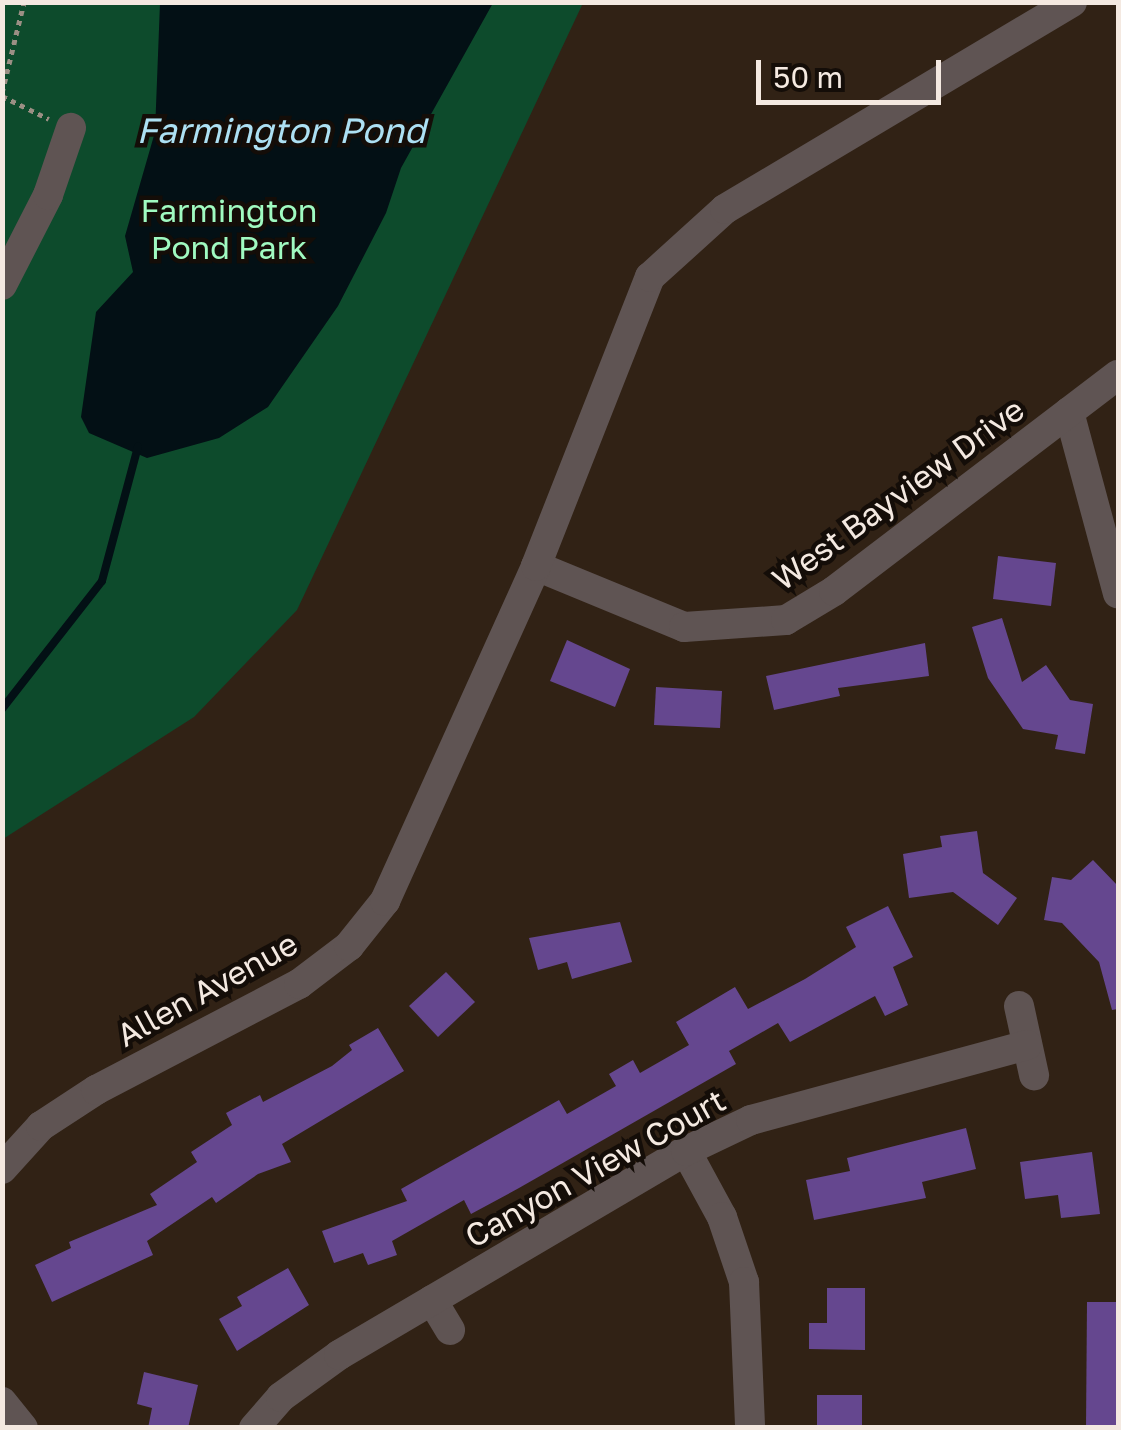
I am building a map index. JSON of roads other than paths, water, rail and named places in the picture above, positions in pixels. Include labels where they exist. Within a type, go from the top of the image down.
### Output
[{"type":"street","name":"Allen Avenue","points":[[2,1169],[41,1126],[96,1090],[299,984],[350,946],[385,901],[420,832],[536,566],[650,277],[725,209],[1072,2]]},
{"type":"street","points":[[2,285],[48,195],[70,128]]},
{"type":"street","name":"West Bayview Drive","points":[[536,566],[684,627],[786,620],[834,592],[1118,375]]},
{"type":"street","points":[[1069,412],[1118,594]]},
{"type":"street","points":[[1019,1006],[1034,1075]]},
{"type":"street","name":"Canyon View Court","points":[[254,1428],[280,1397],[339,1355],[686,1152],[750,1120],[1027,1044]]},
{"type":"street","points":[[686,1152],[722,1217],[744,1282],[750,1428]]},
{"type":"street","points":[[432,1300],[450,1330]]},
{"type":"street","points":[[2,1402],[23,1428]]},
{"type":"water","name":"Farmington Pond","points":[[160,3],[493,3],[401,168],[386,213],[338,306],[268,407],[219,438],[147,458],[89,433],[81,417],[96,312],[133,272],[125,236],[155,132]]},
{"type":"waterway","points":[[2,709],[102,581],[138,447]]},
{"type":"park label","name":"Farmington Pond Park","points":[[229,230]]}]
